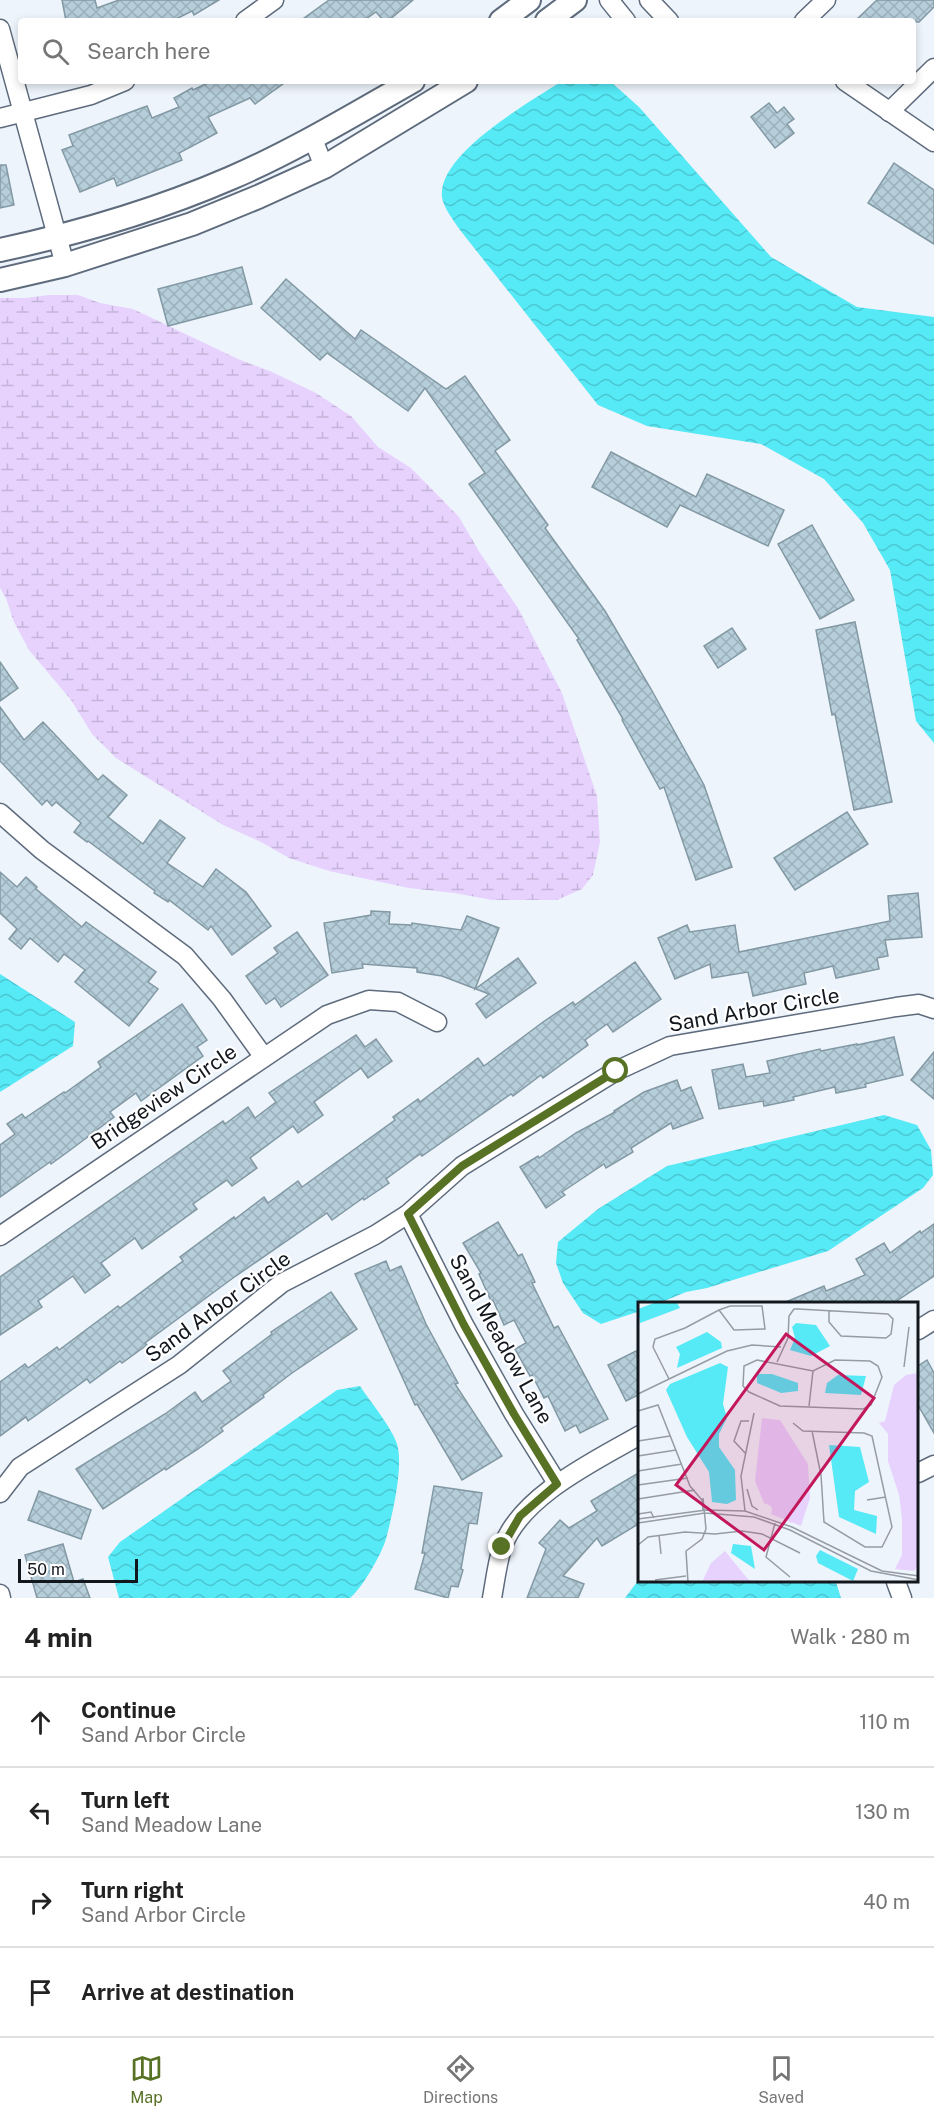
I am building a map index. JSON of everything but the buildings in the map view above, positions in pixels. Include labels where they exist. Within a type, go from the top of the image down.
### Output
[{"type":"street","points":[[249,18],[274,0]]},
{"type":"street","points":[[505,18],[529,0]]},
{"type":"street","points":[[551,18],[575,0]]},
{"type":"street","points":[[609,0],[624,18]]},
{"type":"street","points":[[649,0],[666,18]]},
{"type":"street","points":[[807,18],[826,0]]},
{"type":"street","points":[[0,29],[65,266]]},
{"type":"street","points":[[889,112],[934,68]]},
{"type":"street","points":[[0,118],[91,95],[118,84]]},
{"type":"street","points":[[0,250],[57,238],[144,211],[231,178],[313,138],[408,84]]},
{"type":"street","points":[[0,280],[65,266],[192,224],[324,167],[461,84]]},
{"type":"street","points":[[849,84],[934,142]]},
{"type":"street","points":[[313,138],[324,167]]},
{"type":"street","name":"Bridgeview Circle","points":[[0,813],[42,850],[185,956],[222,999],[263,1056],[0,1236]]},
{"type":"street","points":[[263,1056],[327,1015],[369,1000],[398,1002],[437,1022]]},
{"type":"street","name":"Sand Arbor Circle","points":[[0,1493],[20,1467],[179,1365],[282,1283],[375,1235],[408,1214],[462,1166],[616,1071],[670,1046],[896,1007],[920,1004],[934,1009]]},
{"type":"street","name":"Sand Meadow Lane","points":[[408,1214],[464,1325],[557,1484]]},
{"type":"street","points":[[919,1329],[934,1320]]},
{"type":"street","points":[[492,1598],[502,1547],[520,1516],[557,1484],[638,1437]]},
{"type":"street","points":[[919,1472],[934,1465]]},
{"type":"street","points":[[897,1583],[902,1598]]},
{"type":"green space","points":[[78,295],[100,303],[133,309],[316,393],[351,416],[378,447],[411,468],[459,517],[480,553],[518,608],[562,693],[597,796],[600,842],[593,875],[582,889],[557,900],[492,900],[409,888],[329,871],[289,858],[223,825],[116,758],[92,734],[71,700],[29,650],[0,588],[0,298]]},
{"type":"water","points":[[557,84],[613,84],[639,107],[771,257],[857,307],[934,317],[934,743],[916,721],[890,570],[863,523],[824,479],[761,444],[647,426],[598,405],[460,230],[443,201],[444,181],[454,164],[469,147],[509,116]]},
{"type":"water","points":[[0,974],[75,1022],[73,1046],[0,1092]]},
{"type":"water","points":[[884,1115],[917,1125],[931,1150],[933,1175],[923,1188],[828,1251],[707,1288],[686,1292],[662,1302],[638,1302],[638,1312],[601,1324],[583,1313],[563,1283],[556,1263],[558,1242],[598,1209],[667,1166]]},
{"type":"water","points":[[360,1386],[394,1437],[399,1454],[399,1465],[394,1505],[384,1546],[366,1579],[350,1598],[119,1598],[108,1557],[120,1542],[337,1390]]},
{"type":"water","points":[[638,1581],[638,1583],[836,1583],[841,1598],[625,1598]]},
{"type":"route","points":[[502,1547],[520,1516],[557,1484],[464,1325],[408,1214],[462,1166],[616,1071]]}]
